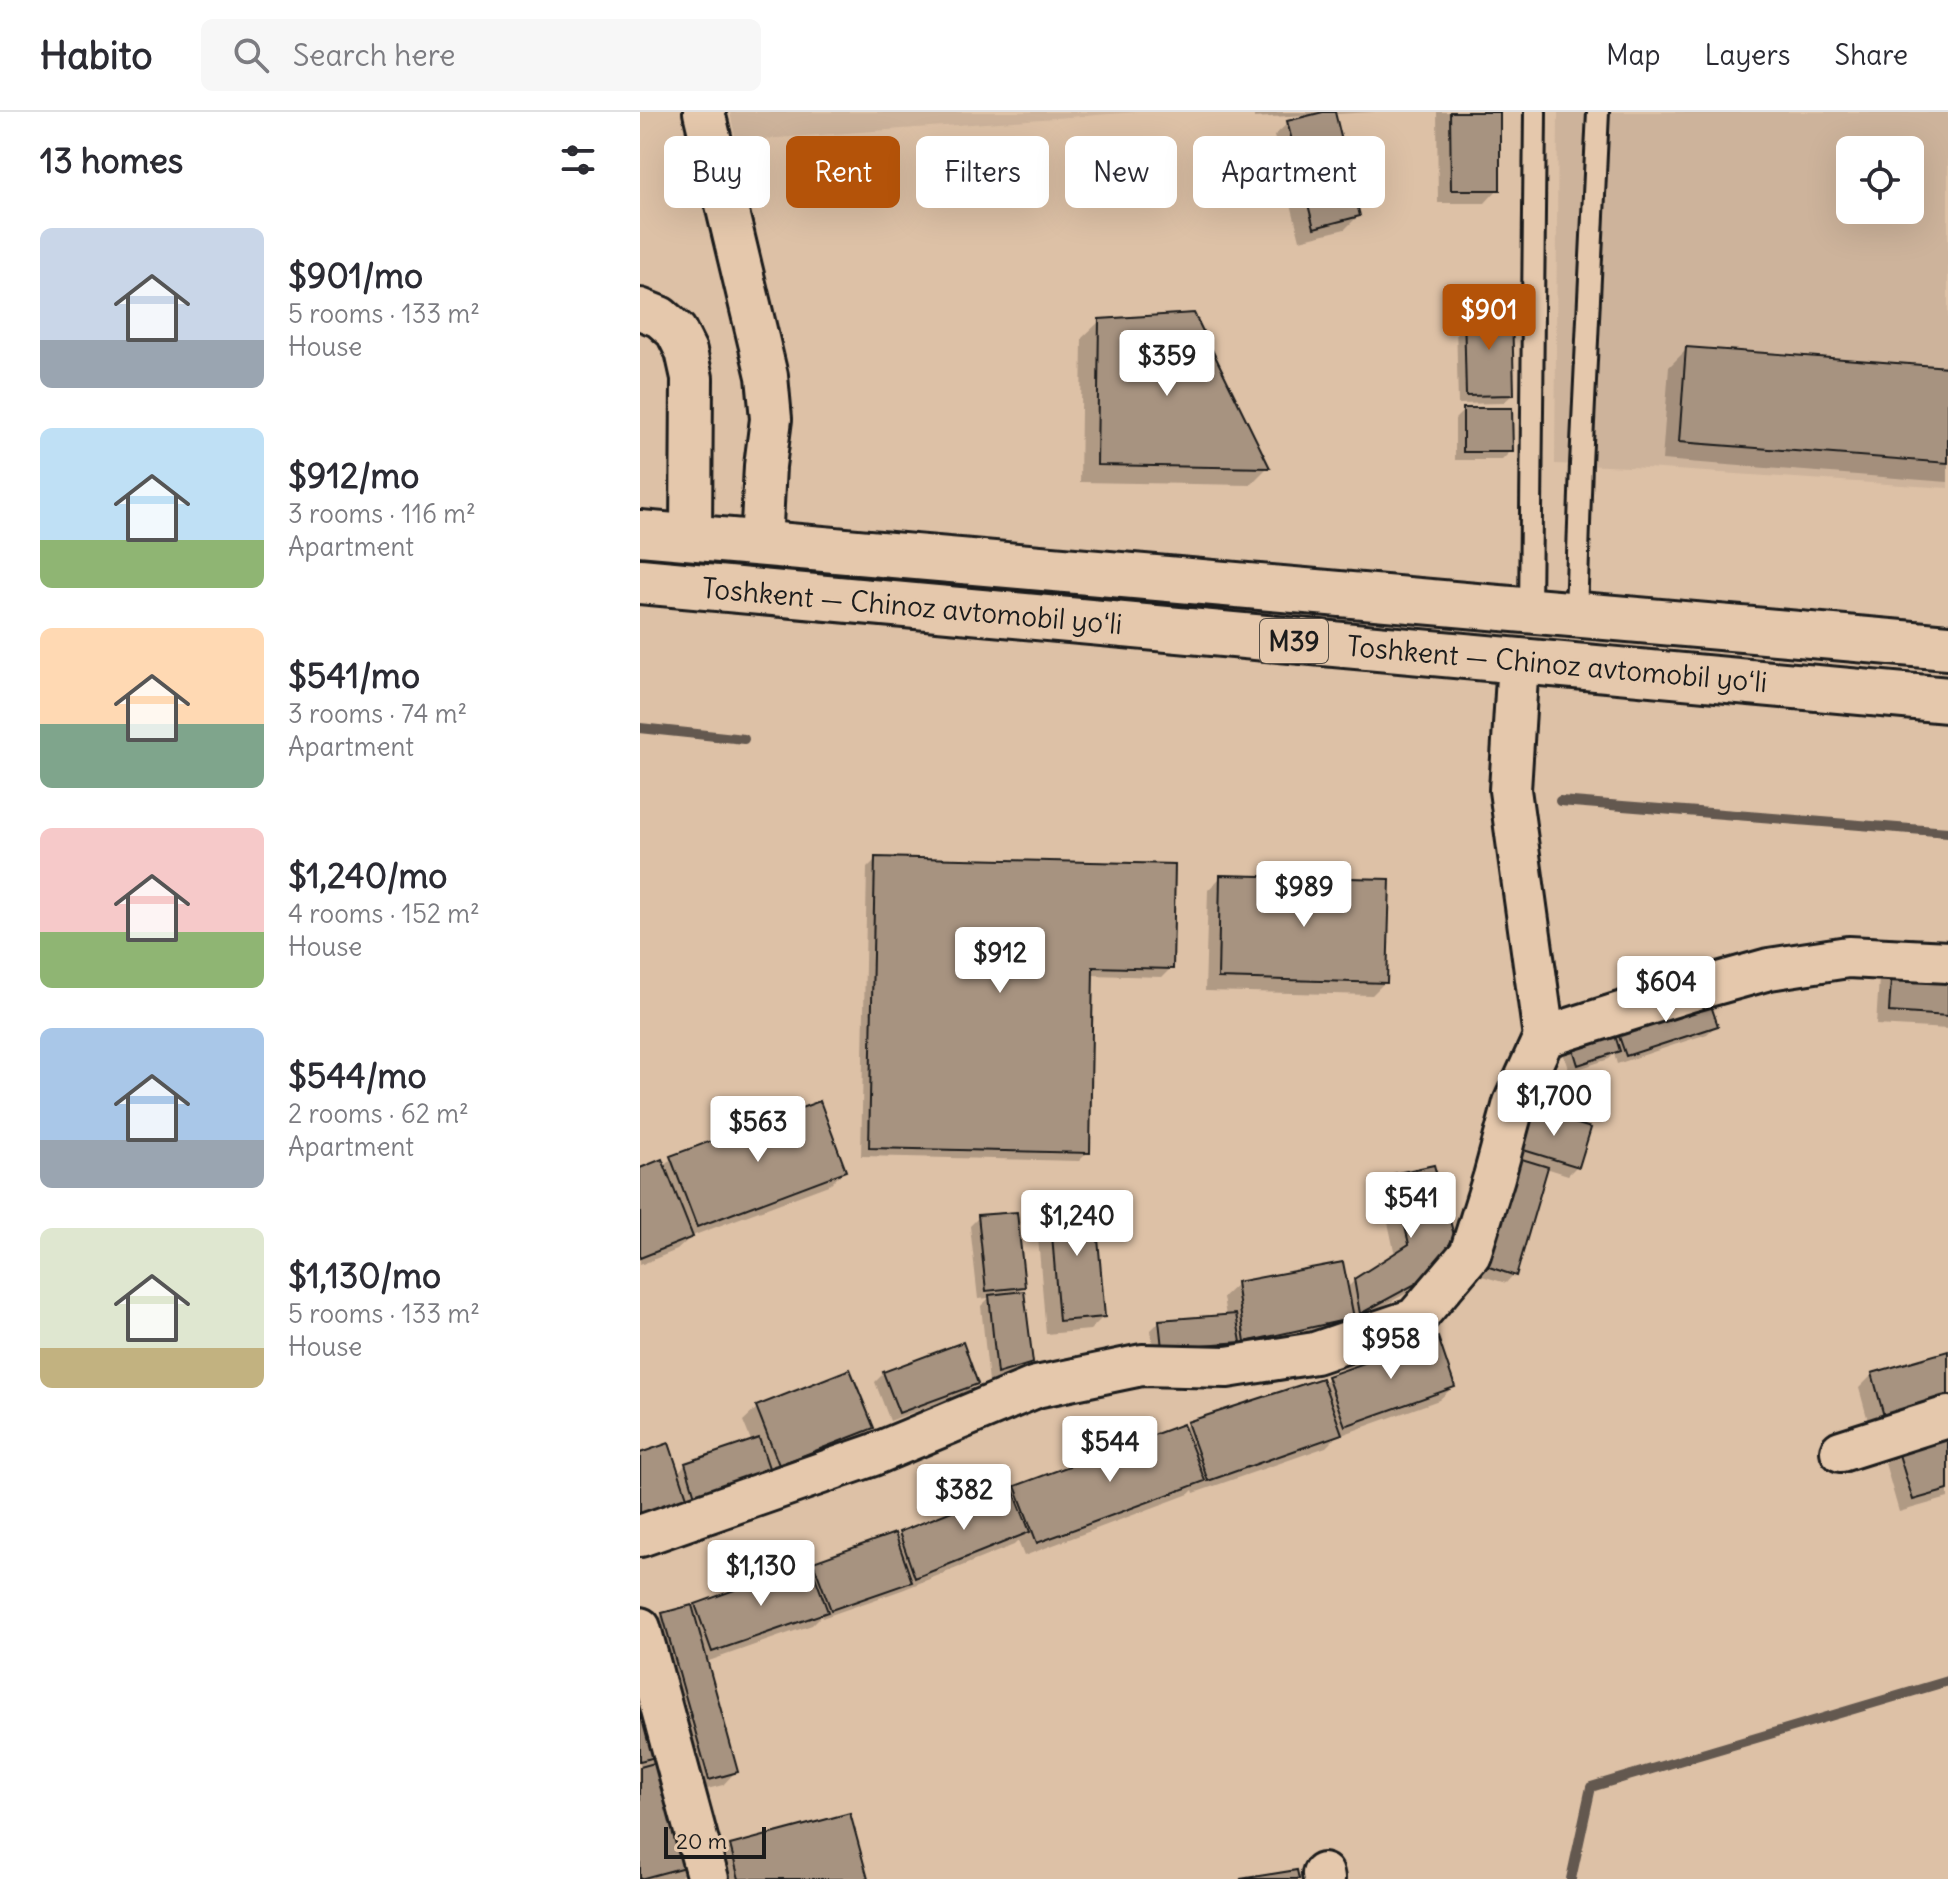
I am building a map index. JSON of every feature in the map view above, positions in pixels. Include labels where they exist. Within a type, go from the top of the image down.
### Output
[{"type":"highway","name":"Toshkent — Chinoz avtomobil yoʻli","points":[[640,533],[1948,647]]},
{"type":"highway","name":"Toshkent — Chinoz avtomobil yoʻli","points":[[640,581],[1948,700]]},
{"type":"street","points":[[704,112],[767,376],[771,419],[761,544]]},
{"type":"street","points":[[640,309],[660,317],[676,331],[686,351],[692,378],[691,537]]},
{"type":"street","points":[[640,1536],[873,1455],[1036,1387],[1142,1365],[1227,1367],[1315,1353],[1415,1319],[1470,1254],[1514,1103],[1544,1037],[1510,790],[1518,661]]},
{"type":"street","points":[[1544,1037],[1769,969],[1848,957],[1948,962]]},
{"type":"street","points":[[1841,1451],[1948,1417]]},
{"type":"street","points":[[640,1628],[708,1879]]},
{"type":"lane","points":[[1530,611],[1535,112]]},
{"type":"lane","points":[[1576,614],[1598,112]]},
{"type":"shaded area","points":[[730,112],[1138,112],[770,139],[770,136],[735,136]]},
{"type":"shaded area","points":[[1558,112],[1948,112],[1948,488],[1555,464]]},
{"type":"building","points":[[1335,112],[1341,136],[1291,136],[1287,121]]},
{"type":"building","points":[[1450,112],[1500,112],[1500,190],[1451,190]]},
{"type":"building","points":[[1309,208],[1358,208],[1360,216],[1314,228]]},
{"type":"building","points":[[1512,309],[1514,395],[1466,396],[1464,310]]},
{"type":"building","points":[[1194,313],[1270,468],[1097,465],[1099,319]]},
{"type":"building","points":[[1686,347],[1948,367],[1948,463],[1679,442]]},
{"type":"building","points":[[1463,408],[1512,408],[1513,452],[1463,452]]},
{"type":"building","points":[[875,857],[1175,864],[1173,969],[1093,967],[1090,1153],[869,1148]]},
{"type":"building","points":[[1220,875],[1390,879],[1387,983],[1218,978]]},
{"type":"building","points":[[1892,963],[1948,967],[1948,1016],[1889,1012]]},
{"type":"building","points":[[1706,991],[1718,1026],[1626,1056],[1614,1022]]},
{"type":"building","points":[[1611,1023],[1620,1051],[1578,1065],[1569,1036]]},
{"type":"building","points":[[820,1101],[846,1171],[697,1227],[670,1156]]},
{"type":"building","points":[[1528,1109],[1591,1128],[1579,1167],[1517,1148]]},
{"type":"building","points":[[1515,1157],[1548,1167],[1516,1276],[1483,1265]]},
{"type":"building","points":[[662,1159],[693,1237],[640,1258],[640,1168]]},
{"type":"building","points":[[1434,1165],[1454,1235],[1443,1258],[1421,1281],[1360,1314],[1354,1279],[1409,1244],[1393,1174]]},
{"type":"building","points":[[1094,1194],[1105,1317],[1059,1321],[1049,1198]]},
{"type":"building","points":[[1017,1212],[1025,1287],[986,1291],[978,1215]]},
{"type":"building","points":[[1343,1262],[1354,1318],[1245,1342],[1236,1282]]},
{"type":"building","points":[[1024,1291],[1033,1363],[997,1374],[989,1295]]},
{"type":"building","points":[[1236,1314],[1241,1342],[1162,1348],[1159,1320]]},
{"type":"building","points":[[1438,1337],[1455,1387],[1345,1426],[1327,1376]]},
{"type":"building","points":[[963,1342],[978,1384],[899,1413],[883,1372]]},
{"type":"building","points":[[1948,1351],[1948,1410],[1887,1427],[1872,1373]]},
{"type":"building","points":[[850,1369],[874,1428],[779,1465],[756,1406]]},
{"type":"building","points":[[1322,1378],[1342,1434],[1208,1481],[1187,1422]]},
{"type":"building","points":[[1183,1424],[1205,1481],[1037,1543],[1015,1486]]},
{"type":"building","points":[[1948,1433],[1948,1490],[1913,1500],[1897,1448]]},
{"type":"building","points":[[759,1438],[770,1471],[695,1496],[685,1463]]},
{"type":"building","points":[[669,1443],[688,1500],[640,1515],[640,1453]]},
{"type":"building","points":[[1012,1487],[1030,1532],[915,1578],[899,1532]]},
{"type":"building","points":[[895,1533],[912,1582],[831,1610],[813,1562]]},
{"type":"building","points":[[810,1563],[828,1612],[712,1652],[695,1604]]},
{"type":"building","points":[[692,1605],[738,1772],[709,1780],[662,1613]]},
{"type":"building","points":[[640,1686],[667,1754],[640,1761]]},
{"type":"building","points":[[669,1759],[696,1864],[640,1879],[640,1767]]},
{"type":"building","points":[[850,1813],[868,1879],[739,1879],[730,1845]]},
{"type":"building","points":[[1297,1870],[1299,1879],[1240,1879]]},
{"type":"waterway","points":[[640,728],[744,739]]},
{"type":"waterway","points":[[1560,801],[1948,832]]},
{"type":"waterway","points":[[1571,1879],[1591,1787],[1948,1681]]}]
